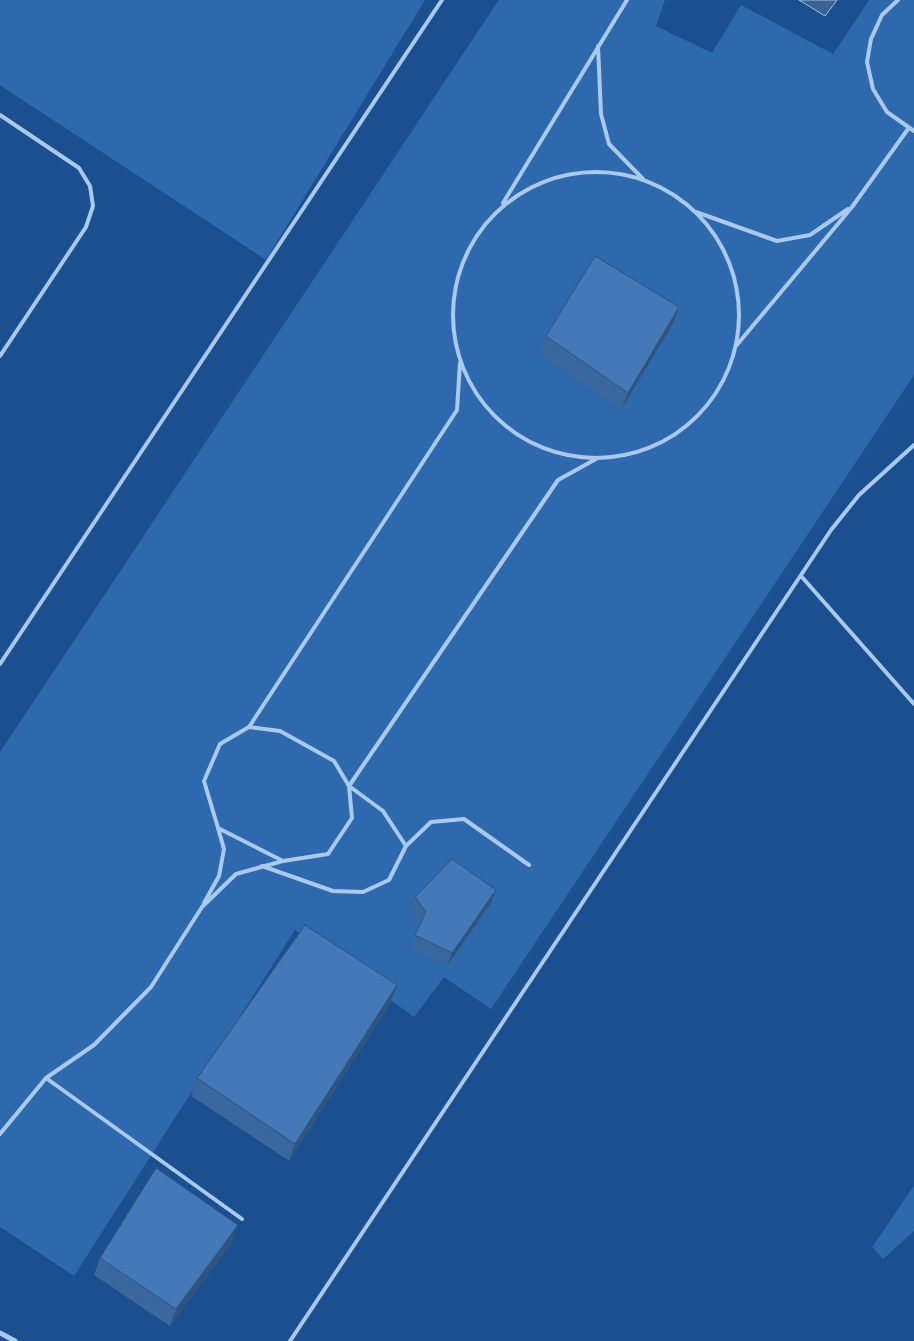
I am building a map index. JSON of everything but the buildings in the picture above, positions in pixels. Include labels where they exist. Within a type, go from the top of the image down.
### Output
[{"type":"street","points":[[0,1333],[15,1341]]},
{"type":"lane","points":[[0,664],[442,0]]},
{"type":"lane","points":[[0,1134],[46,1078],[94,1045],[151,987],[202,907],[219,876],[224,849],[204,781],[220,744],[249,727],[457,410],[460,362],[452,322],[455,281],[470,243],[502,205],[627,0]]},
{"type":"lane","points":[[898,0],[882,15],[871,39],[867,62],[873,89],[887,112],[908,129],[914,131]]},
{"type":"lane","points":[[598,45],[601,114],[609,144],[642,179]]},
{"type":"lane","points":[[0,114],[79,168],[90,186],[93,206],[86,227],[0,356]]},
{"type":"lane","points":[[202,907],[236,874],[283,861],[328,854],[352,818],[349,786],[558,480],[596,459],[644,450],[686,427],[718,391],[736,346],[852,207],[908,129]]},
{"type":"lane","points":[[502,205],[545,181],[593,171],[642,179],[671,193],[696,212],[725,251],[739,298],[736,346]]},
{"type":"lane","points":[[696,212],[777,241],[810,235],[852,207]]},
{"type":"lane","points":[[460,362],[481,401],[513,432],[552,452],[596,459]]},
{"type":"lane","points":[[290,1341],[831,530],[859,495],[914,445]]},
{"type":"lane","points":[[801,576],[914,704]]},
{"type":"lane","points":[[249,727],[280,731],[334,761],[349,786],[383,811],[406,846]]},
{"type":"lane","points":[[262,866],[333,891],[363,892],[390,880],[406,846],[431,822],[464,819],[529,865]]},
{"type":"lane","points":[[218,828],[283,861]]},
{"type":"lane","points":[[46,1078],[242,1219]]},
{"type":"shaded area","points":[[0,0],[425,0],[266,260],[0,85]]},
{"type":"shaded area","points":[[499,0],[665,0],[656,26],[712,53],[741,5],[833,54],[869,0],[914,0],[914,375],[491,1009],[444,977],[414,1017],[295,930],[74,1276],[0,1227],[0,752]]},
{"type":"shaded area","points":[[799,0],[837,0],[825,16]]},
{"type":"shaded area","points":[[914,1186],[914,1231],[883,1259],[872,1247]]}]
